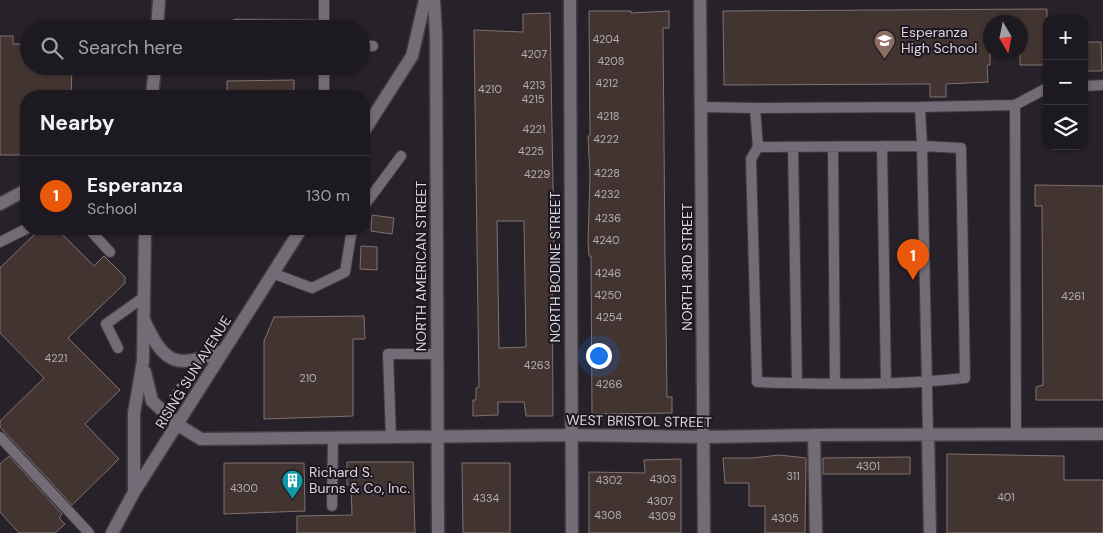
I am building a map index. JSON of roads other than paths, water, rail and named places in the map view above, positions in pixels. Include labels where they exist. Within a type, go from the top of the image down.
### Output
[{"type":"street","points":[[158,20],[159,0]]},
{"type":"street","points":[[370,122],[412,56],[426,0]]},
{"type":"street","name":"NORTH AMERICAN STREET","points":[[434,0],[436,35],[436,438],[438,533]]},
{"type":"street","name":"NORTH BODINE STREET","points":[[570,0],[570,435],[572,533]]},
{"type":"street","name":"NORTH 3RD STREET","points":[[700,0],[704,533]]},
{"type":"street","points":[[152,90],[153,75]]},
{"type":"street","points":[[0,204],[20,193]]},
{"type":"street","points":[[134,492],[134,412],[143,361],[145,235]]},
{"type":"street","name":"RISING SUN AVENUE","points":[[112,533],[134,492],[297,235]]},
{"type":"street","points":[[144,319],[160,350],[177,360],[193,362],[223,351]]},
{"type":"street","name":"WEST BRISTOL STREET","points":[[143,361],[147,387],[152,401],[178,425],[201,439],[436,438],[570,435],[704,437],[814,434],[1103,434]]},
{"type":"street","points":[[814,434],[816,533]]},
{"type":"street","points":[[928,435],[930,533]]},
{"type":"lane","points":[[324,0],[324,20]]},
{"type":"lane","points":[[324,75],[324,90]]},
{"type":"lane","points":[[1088,86],[1103,86]]},
{"type":"lane","points":[[701,107],[1015,105],[1043,90]]},
{"type":"lane","points":[[1015,105],[1016,435]]},
{"type":"lane","points":[[920,106],[928,435]]},
{"type":"lane","points":[[755,108],[758,147],[751,159],[757,382],[886,383],[927,382],[964,378],[961,148],[922,146],[758,147]]},
{"type":"lane","points":[[882,146],[886,383]]},
{"type":"lane","points":[[793,147],[797,383]]},
{"type":"lane","points":[[833,147],[835,383]]},
{"type":"lane","points":[[370,198],[401,156]]},
{"type":"lane","points":[[0,242],[20,232]]},
{"type":"lane","points":[[94,235],[110,252]]},
{"type":"lane","points":[[272,273],[312,288],[346,272],[351,235]]},
{"type":"lane","points":[[118,348],[106,324],[144,297]]},
{"type":"lane","points":[[391,438],[388,354],[436,354]]},
{"type":"lane","points":[[0,437],[89,533]]},
{"type":"lane","points":[[332,506],[333,438]]},
{"type":"place","name":"Esperanza High School","points":[[885,59]]},
{"type":"place","name":"Esperanza","points":[[913,280]]},
{"type":"place","name":"Richard S. Burns & Co, Inc.","points":[[293,499]]}]
